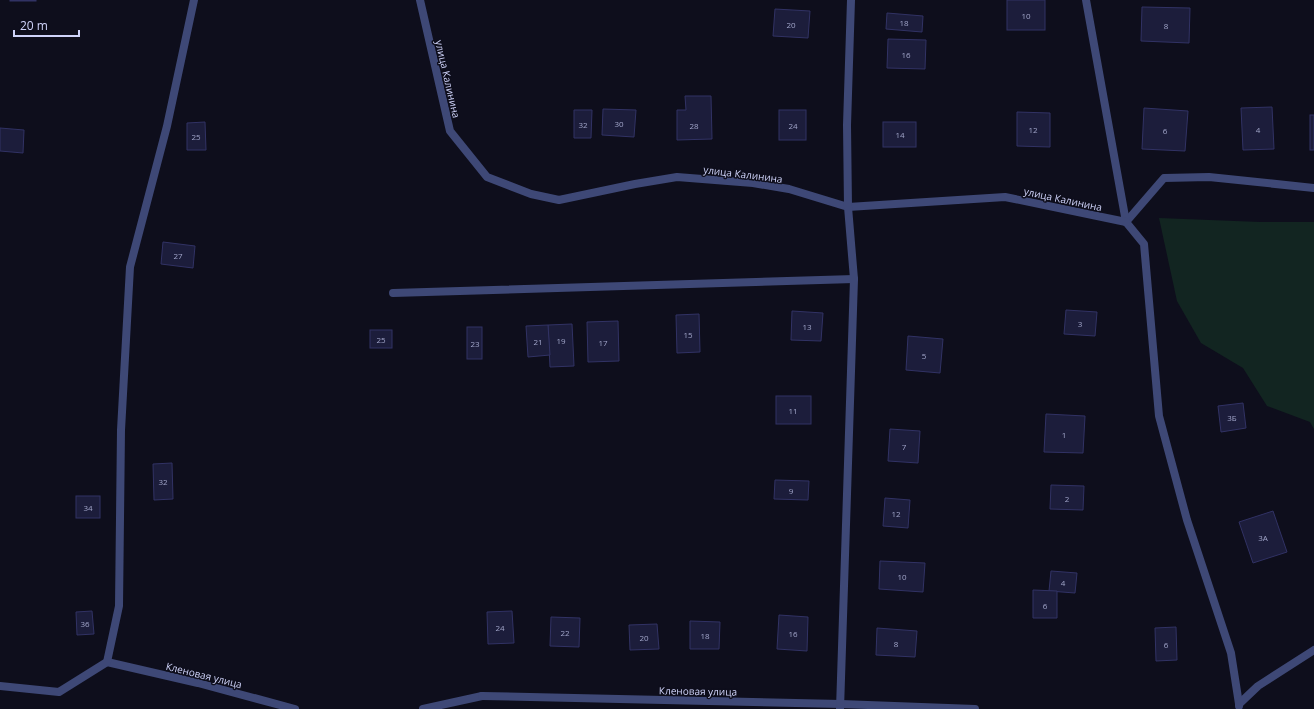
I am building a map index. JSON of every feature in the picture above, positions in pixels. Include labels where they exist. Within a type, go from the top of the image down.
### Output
[{"type":"street","points":[[0,686],[59,692],[107,662],[119,606],[121,430],[130,267],[167,126],[194,0]]},
{"type":"street","name":"улица Калинина","points":[[420,0],[450,131],[487,177],[531,194],[559,200],[677,177],[753,183],[789,189],[848,207],[1005,197],[1126,222]]},
{"type":"street","points":[[841,706],[854,279],[848,207],[847,124],[851,0]]},
{"type":"street","points":[[1086,0],[1126,222],[1144,244],[1159,416],[1187,520],[1231,653],[1239,706]]},
{"type":"street","points":[[1126,222],[1164,178],[1209,177],[1314,188]]},
{"type":"street","points":[[393,292],[854,279]]},
{"type":"street","points":[[1239,706],[1258,686],[1314,650]]},
{"type":"street","name":"Кленовая улица","points":[[107,662],[198,683],[296,709]]},
{"type":"street","name":"Кленовая улица","points":[[422,709],[482,696],[975,709]]},
{"type":"green space","points":[[1159,218],[1260,222],[1314,222],[1314,429],[1310,422],[1267,406],[1243,368],[1201,343],[1177,301]]},
{"type":"building","points":[[36,0],[36,1],[10,1]]},
{"type":"building","points":[[1007,0],[1045,0],[1045,30],[1007,30]]},
{"type":"building","points":[[1142,7],[1190,8],[1189,43],[1141,41]]},
{"type":"building","points":[[775,9],[810,11],[808,38],[773,36]]},
{"type":"building","points":[[887,13],[923,16],[922,32],[886,29]]},
{"type":"building","points":[[888,39],[926,40],[925,69],[887,68]]},
{"type":"building","points":[[685,96],[711,96],[712,139],[677,140],[677,110],[686,110]]},
{"type":"building","points":[[1272,107],[1274,149],[1243,150],[1241,108]]},
{"type":"building","points":[[1144,108],[1188,111],[1185,151],[1142,149]]},
{"type":"building","points":[[603,109],[636,110],[634,137],[602,135]]},
{"type":"building","points":[[574,110],[592,110],[591,138],[574,138]]},
{"type":"building","points":[[779,110],[806,110],[806,140],[779,140]]},
{"type":"building","points":[[1017,112],[1050,113],[1050,147],[1017,146]]},
{"type":"building","points":[[1310,115],[1314,115],[1314,150],[1310,150]]},
{"type":"building","points":[[205,122],[206,150],[187,150],[187,123]]},
{"type":"building","points":[[883,122],[916,122],[916,147],[883,147]]},
{"type":"building","points":[[0,128],[24,130],[23,153],[0,151]]},
{"type":"building","points":[[163,242],[195,246],[193,268],[161,264]]},
{"type":"building","points":[[1066,310],[1097,312],[1095,336],[1064,334]]},
{"type":"building","points":[[792,311],[823,313],[821,341],[791,340]]},
{"type":"building","points":[[699,314],[700,352],[677,353],[676,315]]},
{"type":"building","points":[[618,321],[619,361],[588,362],[587,322]]},
{"type":"building","points":[[572,324],[574,366],[550,367],[548,325]]},
{"type":"building","points":[[548,325],[550,355],[528,357],[526,326]]},
{"type":"building","points":[[467,327],[482,327],[482,359],[467,359]]},
{"type":"building","points":[[370,330],[392,330],[392,348],[370,348]]},
{"type":"building","points":[[908,336],[943,339],[940,373],[906,370]]},
{"type":"building","points":[[776,396],[811,396],[811,424],[776,424]]},
{"type":"building","points":[[1243,403],[1246,428],[1221,432],[1218,406]]},
{"type":"building","points":[[1046,414],[1085,416],[1083,453],[1044,452]]},
{"type":"building","points":[[890,429],[920,431],[918,463],[888,461]]},
{"type":"building","points":[[172,463],[173,499],[154,500],[153,464]]},
{"type":"building","points":[[775,480],[809,481],[808,500],[774,499]]},
{"type":"building","points":[[1051,485],[1084,486],[1083,510],[1050,509]]},
{"type":"building","points":[[76,496],[100,496],[100,518],[76,518]]},
{"type":"building","points":[[885,498],[910,500],[908,528],[883,526]]},
{"type":"building","points":[[1273,511],[1287,552],[1253,563],[1239,522]]},
{"type":"building","points":[[880,561],[925,563],[923,592],[879,589]]},
{"type":"building","points":[[1051,571],[1077,573],[1075,593],[1049,591]]},
{"type":"building","points":[[1033,590],[1057,591],[1057,618],[1033,618]]},
{"type":"building","points":[[92,611],[94,634],[77,635],[76,612]]},
{"type":"building","points":[[512,611],[514,643],[488,644],[487,612]]},
{"type":"building","points":[[779,615],[808,617],[807,651],[777,649]]},
{"type":"building","points":[[551,617],[580,618],[579,647],[550,646]]},
{"type":"building","points":[[690,621],[720,622],[719,649],[690,649]]},
{"type":"building","points":[[657,624],[659,649],[630,650],[629,625]]},
{"type":"building","points":[[1176,627],[1177,660],[1156,661],[1155,628]]},
{"type":"building","points":[[877,628],[917,631],[915,657],[876,655]]}]
